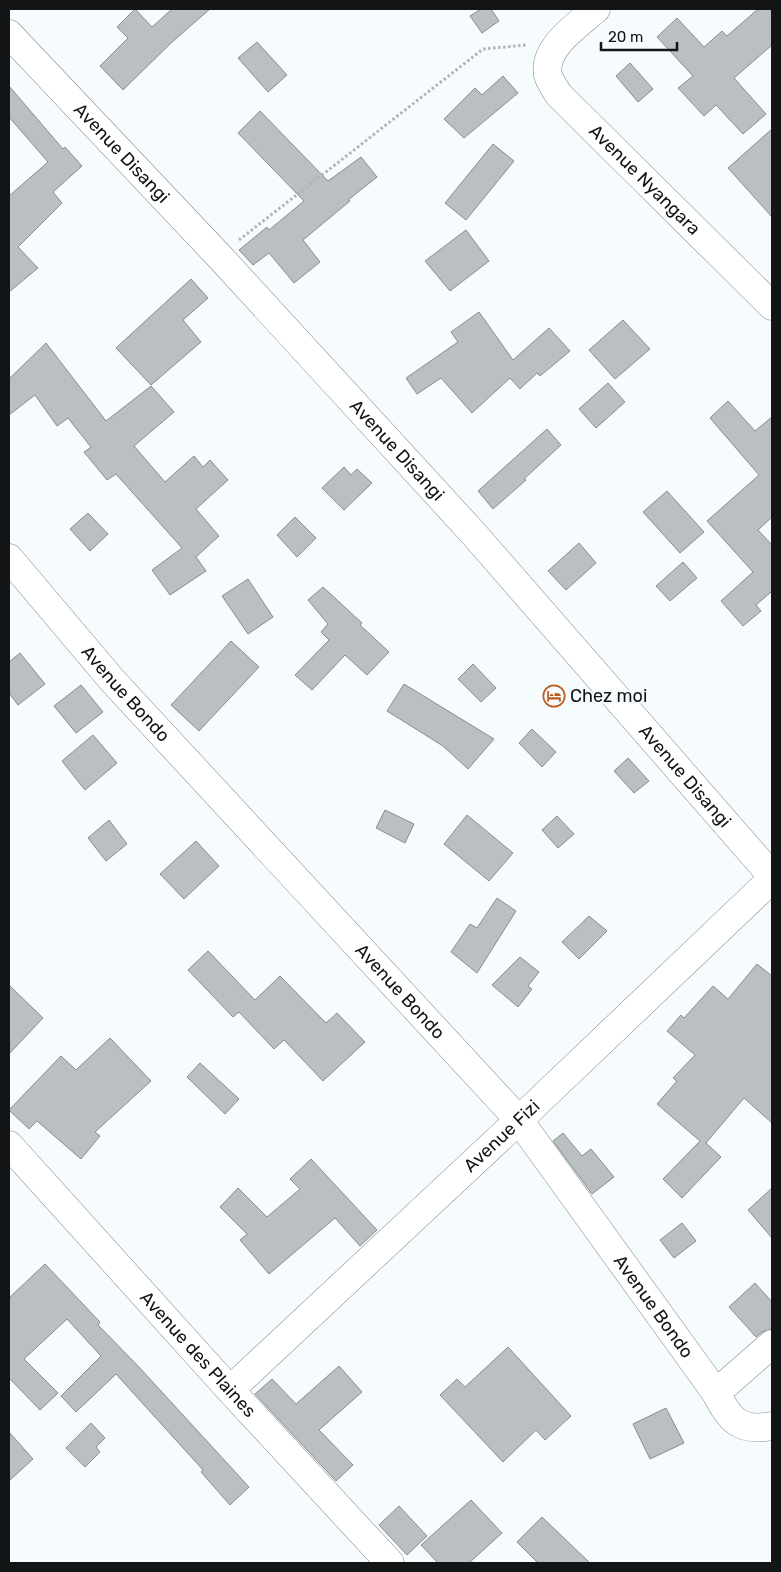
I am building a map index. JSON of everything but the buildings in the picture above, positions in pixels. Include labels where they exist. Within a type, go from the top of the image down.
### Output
[{"type":"street","name":"Avenue Nyangara","points":[[596,9],[559,42],[551,54],[547,64],[552,85],[559,95],[772,306]]},
{"type":"street","name":"Avenue Disangi","points":[[9,34],[218,256],[473,533],[772,878]]},
{"type":"street","name":"Avenue Bondo","points":[[9,558],[112,680],[519,1120],[716,1392],[725,1410],[736,1421],[747,1427],[772,1426]]},
{"type":"street","name":"Avenue Fizi","points":[[230,1390],[519,1120],[772,878]]},
{"type":"street","name":"Avenue des Plaines","points":[[9,1145],[230,1390],[390,1563]]},
{"type":"street","points":[[716,1392],[772,1344]]},
{"type":"path","points":[[218,256],[483,49],[559,42]]},
{"type":"place","name":"Chez moi","points":[[554,696]]}]
